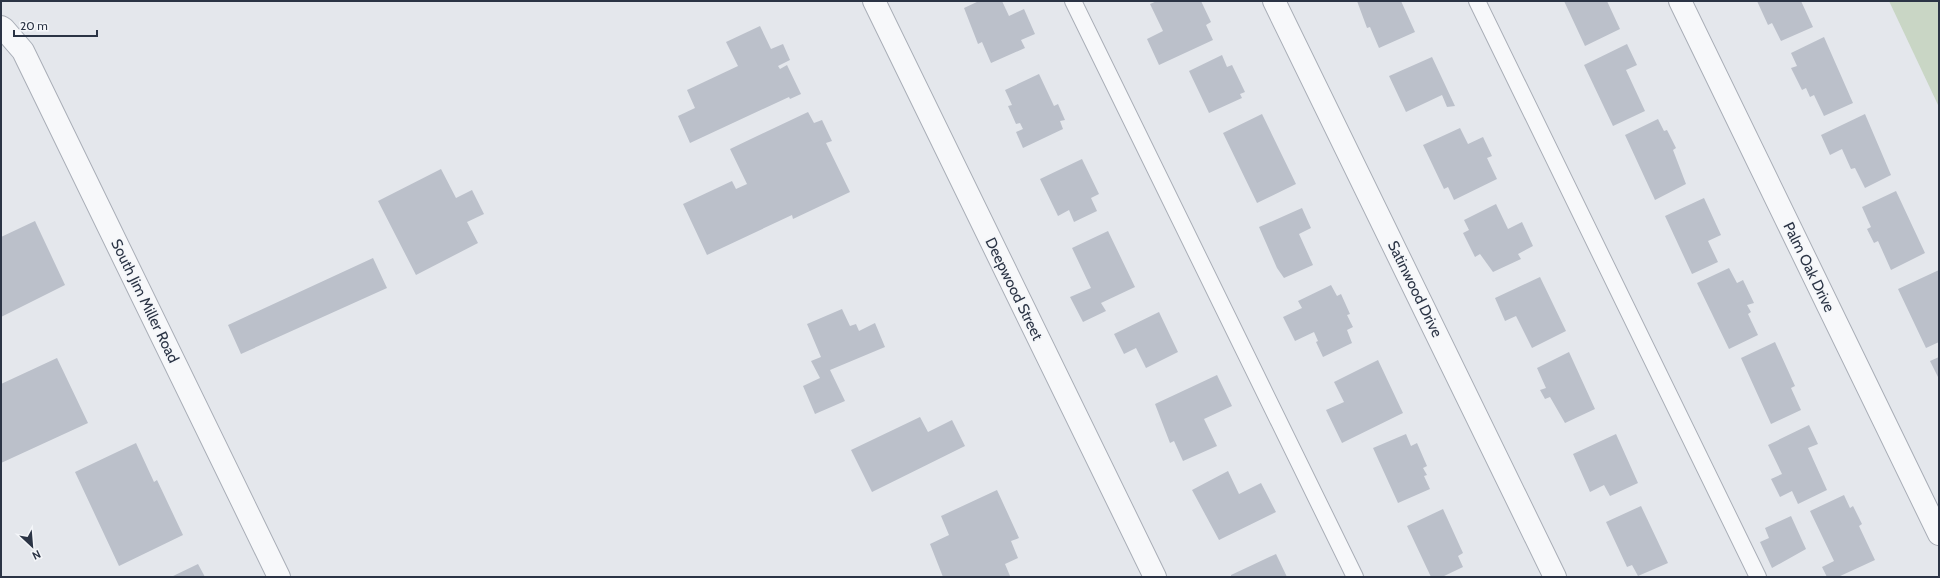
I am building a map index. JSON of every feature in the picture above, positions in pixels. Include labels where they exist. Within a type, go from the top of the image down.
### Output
[{"type":"street","name":"Deepwood Street","points":[[874,1],[1155,577]]},
{"type":"street","name":"Satinwood Drive","points":[[1274,1],[1555,577]]},
{"type":"street","name":"Palm Oak Drive","points":[[1680,1],[1939,534]]},
{"type":"street","name":"South Jim Miller Road","points":[[3,28],[23,51],[279,577]]},
{"type":"lane","points":[[1073,1],[1355,577]]},
{"type":"lane","points":[[1477,1],[1758,577]]},
{"type":"green space","points":[[1889,1],[1939,1],[1939,107]]},
{"type":"building","points":[[979,1],[1002,1],[1009,16],[1024,9],[1035,34],[1021,40],[1025,48],[991,63],[982,42],[978,44],[964,8]]},
{"type":"building","points":[[1157,1],[1201,1],[1211,22],[1206,25],[1213,40],[1159,65],[1147,39],[1163,31],[1150,4]]},
{"type":"building","points":[[1357,1],[1401,1],[1415,32],[1379,48],[1370,27],[1367,28]]},
{"type":"building","points":[[1564,1],[1607,1],[1620,29],[1585,46]]},
{"type":"building","points":[[1757,1],[1801,1],[1813,27],[1781,41],[1772,23],[1768,25]]},
{"type":"building","points":[[760,26],[771,49],[783,44],[790,60],[778,66],[780,69],[787,65],[801,94],[790,99],[789,97],[690,143],[678,116],[695,108],[687,90],[738,66],[726,42]]},
{"type":"building","points":[[1824,37],[1853,103],[1824,116],[1814,95],[1810,97],[1806,88],[1802,90],[1791,68],[1797,66],[1791,53]]},
{"type":"building","points":[[1627,44],[1637,65],[1626,70],[1645,111],[1613,126],[1584,65]]},
{"type":"building","points":[[1222,55],[1227,67],[1232,65],[1245,92],[1240,94],[1242,98],[1209,113],[1189,71]]},
{"type":"building","points":[[1432,57],[1455,106],[1447,107],[1442,95],[1406,112],[1389,76]]},
{"type":"building","points":[[1039,74],[1054,106],[1058,104],[1065,120],[1060,121],[1063,129],[1023,148],[1016,132],[1023,129],[1020,123],[1016,124],[1008,106],[1012,105],[1005,90]]},
{"type":"building","points":[[808,112],[814,123],[822,120],[832,141],[826,143],[850,192],[793,219],[792,215],[707,255],[683,204],[732,181],[736,189],[747,184],[730,149]]},
{"type":"building","points":[[1262,114],[1296,184],[1257,203],[1223,133]]},
{"type":"building","points":[[1865,114],[1891,175],[1865,188],[1855,168],[1851,169],[1842,149],[1830,155],[1821,135]]},
{"type":"building","points":[[1658,119],[1664,131],[1667,130],[1676,148],[1673,150],[1686,184],[1655,200],[1625,135]]},
{"type":"building","points":[[1460,128],[1468,144],[1483,137],[1492,156],[1487,158],[1497,179],[1454,200],[1448,187],[1444,189],[1423,145]]},
{"type":"building","points":[[1082,159],[1099,194],[1091,198],[1097,211],[1074,222],[1069,210],[1058,216],[1040,179]]},
{"type":"building","points":[[441,169],[456,198],[472,190],[484,214],[467,222],[478,243],[416,275],[378,201]]},
{"type":"building","points":[[1896,191],[1925,253],[1891,270],[1878,241],[1874,243],[1867,229],[1871,227],[1862,207]]},
{"type":"building","points":[[1704,198],[1721,235],[1708,241],[1718,262],[1692,274],[1665,216]]},
{"type":"building","points":[[1496,204],[1508,229],[1522,222],[1533,246],[1518,254],[1521,259],[1493,272],[1480,254],[1475,257],[1463,233],[1469,230],[1464,220]]},
{"type":"building","points":[[1302,208],[1311,228],[1299,234],[1313,265],[1284,278],[1277,268],[1259,227]]},
{"type":"building","points":[[35,221],[65,285],[1,317],[1,237]]},
{"type":"building","points":[[1108,231],[1135,287],[1101,303],[1106,311],[1083,322],[1070,297],[1091,288],[1072,248]]},
{"type":"building","points":[[373,258],[387,288],[241,354],[228,325]]},
{"type":"building","points":[[1729,268],[1737,283],[1743,280],[1754,303],[1747,305],[1751,312],[1748,314],[1758,335],[1729,349],[1697,283]]},
{"type":"building","points":[[1939,270],[1939,342],[1926,348],[1898,289]]},
{"type":"building","points":[[1540,277],[1566,331],[1532,348],[1516,316],[1505,321],[1495,298]]},
{"type":"building","points":[[1331,285],[1337,296],[1341,294],[1350,314],[1347,315],[1353,327],[1347,330],[1352,343],[1323,357],[1316,342],[1318,341],[1314,332],[1295,341],[1283,317],[1302,308],[1298,301]]},
{"type":"building","points":[[842,309],[850,326],[856,324],[859,331],[875,323],[885,347],[830,370],[845,401],[815,414],[803,386],[820,378],[811,361],[821,357],[807,324]]},
{"type":"building","points":[[1159,312],[1178,352],[1146,368],[1136,348],[1124,354],[1114,334]]},
{"type":"building","points":[[1775,342],[1795,386],[1791,388],[1801,410],[1771,424],[1741,358]]},
{"type":"building","points":[[1569,352],[1595,409],[1565,423],[1550,397],[1545,399],[1540,390],[1546,388],[1537,368]]},
{"type":"building","points":[[1939,357],[1939,379],[1930,361]]},
{"type":"building","points":[[57,358],[88,423],[1,463],[1,384]]},
{"type":"building","points":[[1378,360],[1403,413],[1342,443],[1326,410],[1344,402],[1334,382]]},
{"type":"building","points":[[1217,375],[1232,406],[1204,419],[1217,446],[1183,461],[1174,441],[1170,443],[1155,404]]},
{"type":"building","points":[[920,417],[928,432],[952,420],[965,446],[872,492],[851,450]]},
{"type":"building","points":[[1809,425],[1818,444],[1808,448],[1827,490],[1798,504],[1792,491],[1780,497],[1771,479],[1782,474],[1768,445]]},
{"type":"building","points":[[1406,434],[1411,446],[1417,443],[1427,466],[1423,468],[1427,475],[1424,476],[1430,489],[1398,503],[1373,448]]},
{"type":"building","points":[[1616,434],[1638,483],[1610,496],[1604,485],[1590,492],[1573,454]]},
{"type":"building","points":[[136,443],[154,482],[157,480],[183,535],[119,566],[75,472]]},
{"type":"building","points":[[1228,471],[1239,494],[1261,483],[1276,512],[1219,540],[1192,490]]},
{"type":"building","points":[[997,490],[1019,538],[1011,541],[1018,558],[1005,564],[1010,576],[943,577],[930,544],[949,535],[941,516]]},
{"type":"building","points":[[1844,495],[1850,508],[1853,506],[1862,524],[1859,526],[1875,560],[1838,577],[1827,577],[1822,567],[1834,561],[1810,511]]},
{"type":"building","points":[[1641,506],[1668,563],[1638,576],[1632,565],[1627,567],[1606,522]]},
{"type":"building","points":[[1443,509],[1463,553],[1458,556],[1463,567],[1442,577],[1431,577],[1407,526]]},
{"type":"building","points":[[1791,516],[1806,549],[1772,568],[1760,542],[1769,538],[1765,528]]},
{"type":"building","points":[[1276,554],[1287,577],[1231,577],[1231,575]]},
{"type":"building","points":[[198,564],[205,577],[171,577]]}]
